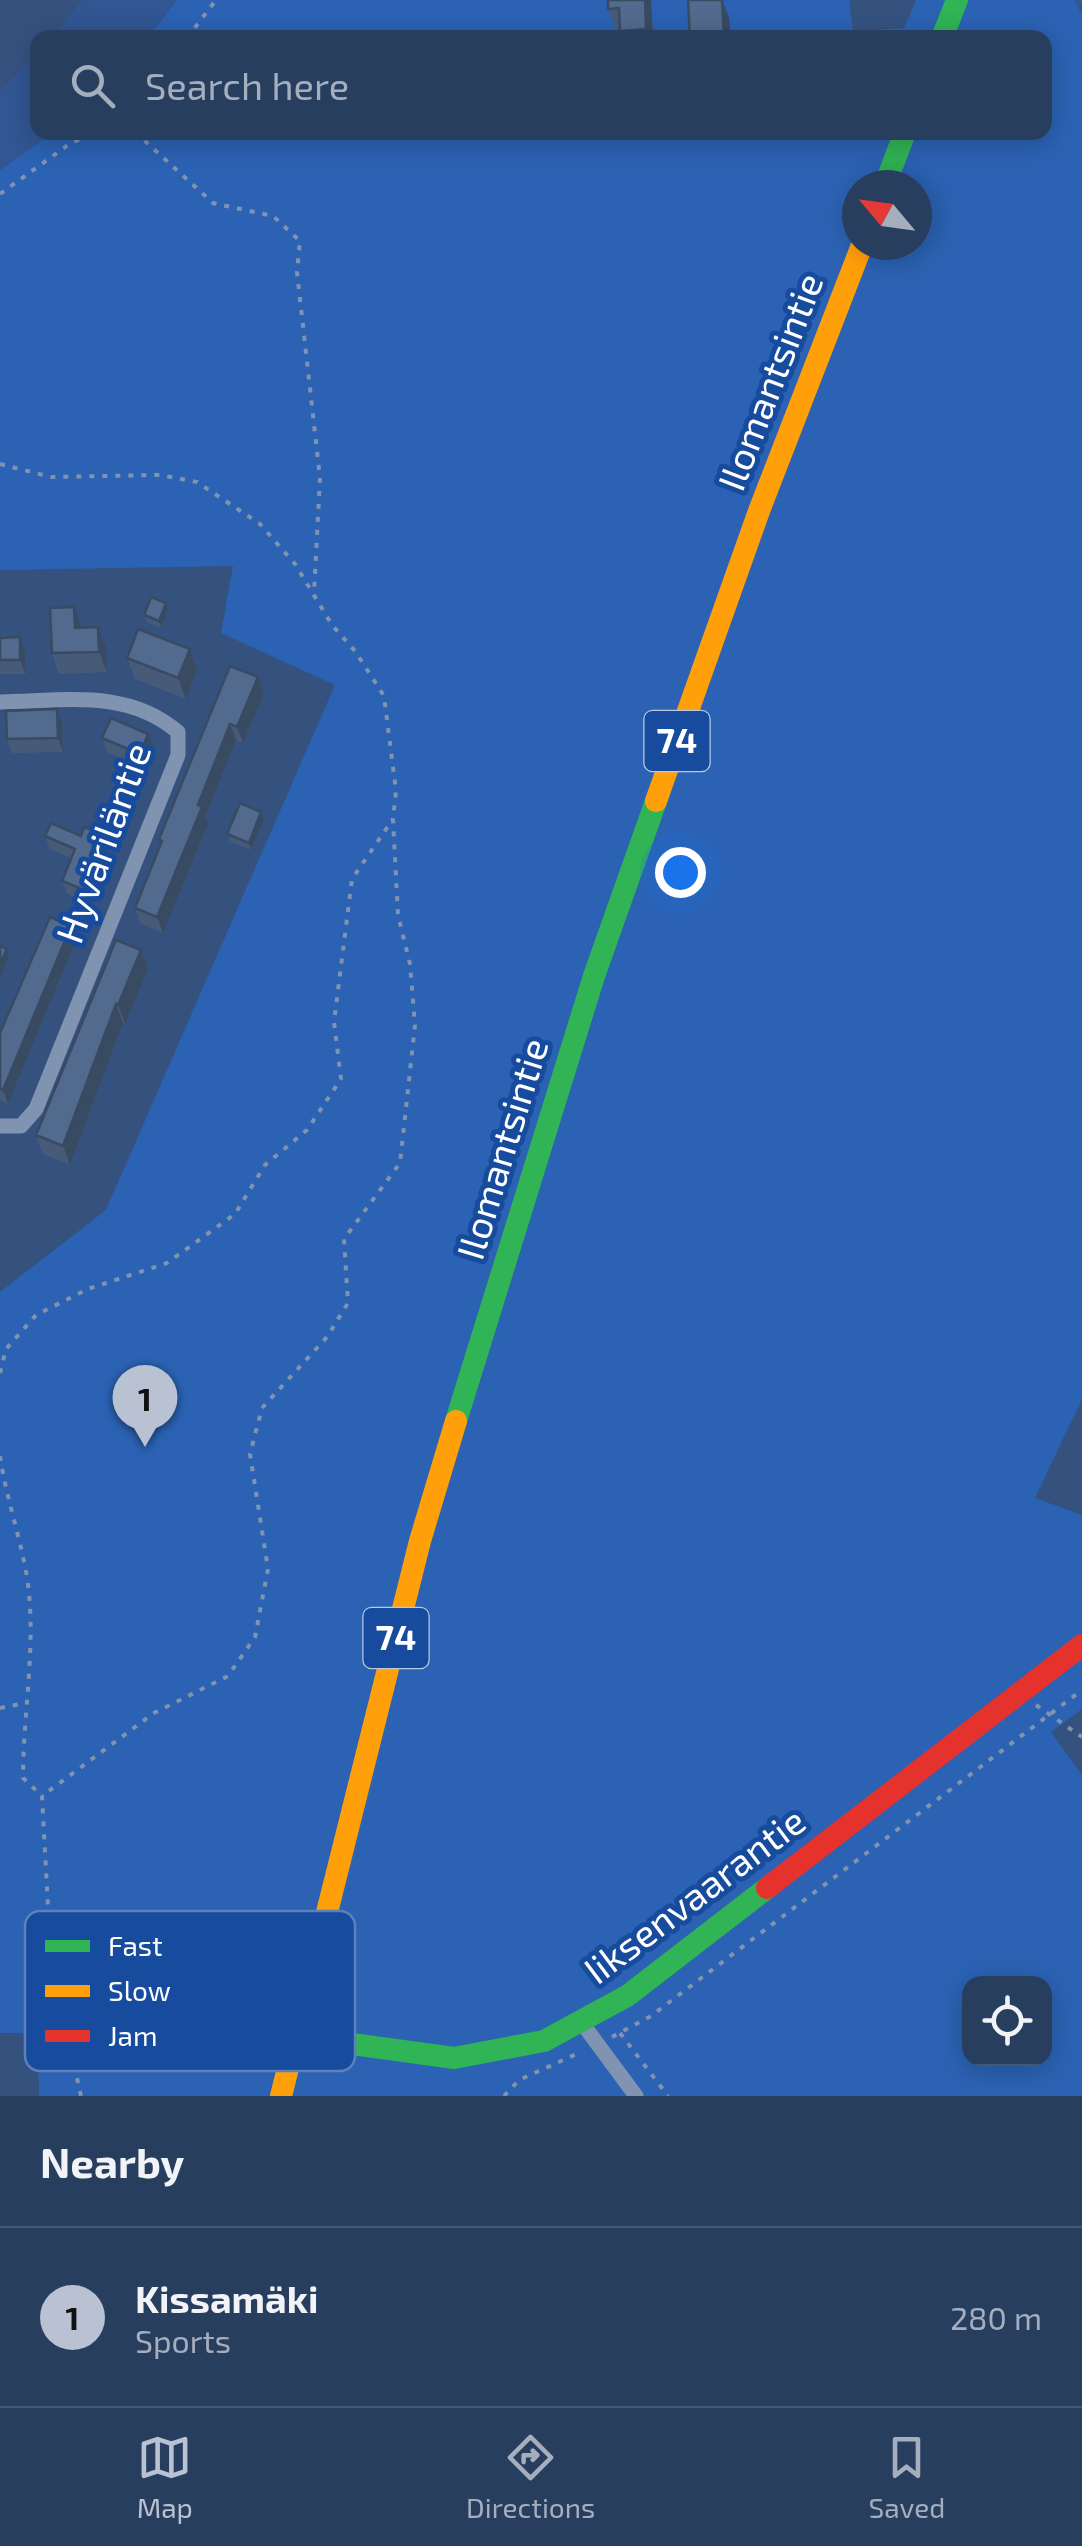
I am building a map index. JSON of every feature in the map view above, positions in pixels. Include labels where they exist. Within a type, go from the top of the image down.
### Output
[{"type":"main road","points":[[945,30],[957,0]]},
{"type":"main road","points":[[891,170],[902,140]]},
{"type":"main road","name":"Ilomantsintie","points":[[327,1911],[420,1541],[594,976],[752,530],[856,260]]},
{"type":"main road","name":"Iiksenvaarantie","points":[[355,2044],[454,2058],[544,2041],[582,2024],[627,1996],[1082,1645]]},
{"type":"main road","name":"Ilomantsintie","points":[[281,2096],[287,2071]]},
{"type":"street","name":"Hyväriläntie","points":[[0,702],[116,700],[158,715],[178,732],[178,755],[36,1109],[21,1126],[0,1126]]},
{"type":"street","points":[[582,2024],[636,2096]]},
{"type":"path","points":[[193,30],[216,0]]},
{"type":"path","points":[[0,194],[78,140]]},
{"type":"path","points":[[146,140],[213,203],[272,216],[300,241],[297,272],[320,478],[314,594]]},
{"type":"path","points":[[0,464],[51,477],[160,474],[197,482],[260,524],[294,564],[384,696],[396,790],[393,818],[398,914],[410,964],[415,1025],[400,1164],[344,1239],[348,1303],[327,1337],[262,1408],[250,1454],[268,1568],[255,1637],[228,1676],[154,1714],[42,1796]]},
{"type":"path","points":[[0,1373],[6,1349],[36,1315],[88,1289],[167,1263],[234,1214],[265,1165],[306,1130],[341,1079],[334,1022],[352,878],[393,818]]},
{"type":"path","points":[[0,1456],[27,1577],[31,1654],[23,1778],[42,1796],[48,1911]]},
{"type":"path","points":[[504,2096],[519,2080],[651,2016],[1082,1690]]},
{"type":"path","points":[[1021,1692],[1082,1738]]},
{"type":"path","points":[[0,1708],[26,1703]]},
{"type":"path","points":[[620,2033],[668,2096]]},
{"type":"path","points":[[75,2071],[81,2096]]},
{"type":"shaded area","points":[[83,0],[177,0],[153,30],[57,30]]},
{"type":"shaded area","points":[[177,0],[849,0],[853,30],[153,30]]},
{"type":"shaded area","points":[[916,0],[1082,0],[1082,1399],[1035,1498],[1082,1515],[1082,1709],[1051,1732],[1082,1775],[1082,2096],[39,2096],[39,2071],[355,2071],[355,1911],[25,1911],[25,2033],[0,2033],[0,1292],[106,1210],[335,685],[221,633],[233,566],[0,570],[0,170],[42,140],[1052,140],[1052,30],[870,30],[904,28]]},
{"type":"shaded area","points":[[30,60],[30,140],[43,140],[0,170],[0,91]]},
{"type":"building","points":[[608,0],[645,0],[646,29],[620,30],[619,8],[608,9]]},
{"type":"building","points":[[688,0],[722,0],[724,30],[690,30]]},
{"type":"building","points":[[151,597],[166,603],[159,621],[144,615]]},
{"type":"building","points":[[74,607],[75,628],[98,627],[99,652],[52,653],[50,608]]},
{"type":"building","points":[[138,629],[190,649],[178,678],[127,658]]},
{"type":"building","points":[[20,637],[20,660],[0,660],[0,638]]},
{"type":"building","points":[[230,666],[258,677],[237,727],[230,724],[198,805],[202,807],[157,917],[135,908]]},
{"type":"building","points":[[57,709],[58,738],[7,739],[6,711]]},
{"type":"building","points":[[111,718],[148,734],[140,754],[102,738]]},
{"type":"building","points":[[240,803],[261,812],[249,843],[227,834]]},
{"type":"building","points":[[51,823],[81,836],[84,827],[99,833],[95,842],[105,846],[87,891],[62,881],[75,849],[45,836]]},
{"type":"building","points":[[50,917],[71,926],[3,1090],[0,1033]]},
{"type":"building","points":[[116,940],[141,950],[116,1004],[63,1146],[36,1135]]},
{"type":"building","points":[[0,946],[7,949],[0,964]]},
{"type":"waterway","points":[[1077,0],[1082,10]]},
{"type":"traffic: fast","points":[[945,30],[957,0]]},
{"type":"traffic: fast","points":[[891,170],[902,140]]},
{"type":"traffic: fast","points":[[456,1421],[594,976],[656,801]]},
{"type":"traffic: fast","points":[[355,2044],[454,2058],[544,2041],[627,1996],[767,1888]]},
{"type":"traffic: slow","points":[[656,801],[759,511],[856,260]]},
{"type":"traffic: slow","points":[[327,1911],[420,1541],[456,1421]]},
{"type":"traffic: slow","points":[[281,2096],[287,2071]]},
{"type":"traffic: jam","points":[[767,1888],[1082,1645]]},
{"type":"place","name":"Kissamäki","points":[[145,1447]]}]
